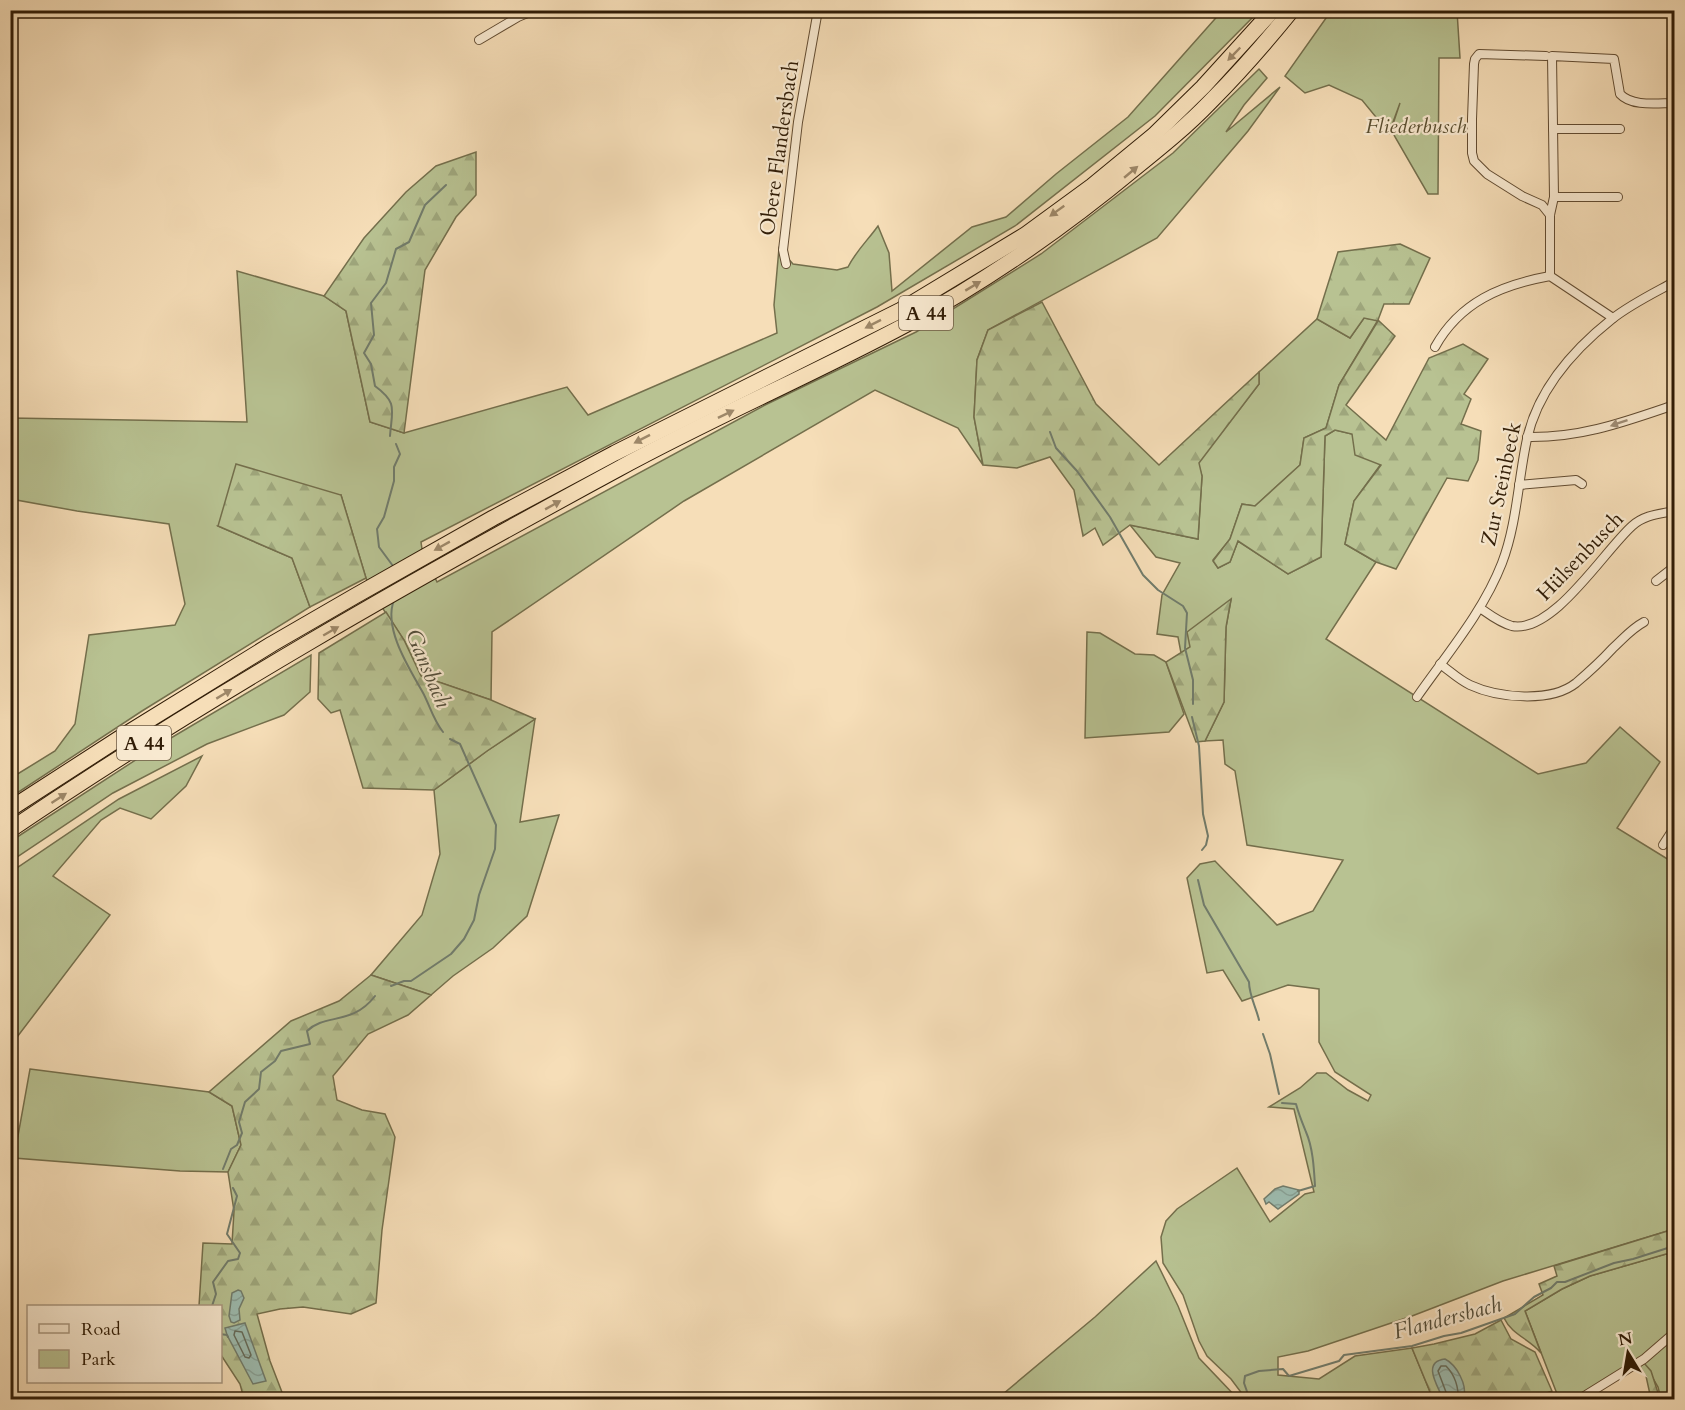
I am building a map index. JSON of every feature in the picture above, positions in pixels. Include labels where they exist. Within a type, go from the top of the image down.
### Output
[{"type":"highway","name":"A 44","points":[[10,809],[272,644],[493,518],[680,420],[901,310],[1025,235],[1092,186],[1154,135],[1227,61],[1273,10]]},
{"type":"highway","name":"A 44","points":[[10,831],[134,749],[280,660],[502,533],[679,437],[909,322],[975,285],[1031,249],[1110,189],[1210,102],[1292,10]]},
{"type":"street","points":[[479,40],[518,14],[535,10]]},
{"type":"street","name":"Obere Flandersbach","points":[[786,264],[783,250],[798,122],[818,10]]},
{"type":"street","points":[[1550,215],[1542,205],[1522,196],[1479,167],[1472,153],[1476,56],[1479,54],[1614,59],[1620,94],[1623,97],[1632,102],[1674,103]]},
{"type":"street","points":[[1549,56],[1554,197],[1550,215],[1550,276]]},
{"type":"street","points":[[1552,129],[1620,129]]},
{"type":"street","points":[[1554,197],[1618,196]]},
{"type":"street","points":[[1435,347],[1445,328],[1474,302],[1517,285],[1550,276],[1613,318]]},
{"type":"street","name":"Zur Steinbeck","points":[[1417,697],[1480,608],[1501,565],[1508,545],[1527,437],[1543,396],[1554,377],[1613,318],[1674,282]]},
{"type":"street","points":[[1527,437],[1552,438],[1582,434],[1674,405]]},
{"type":"street","points":[[1519,484],[1576,480],[1582,484]]},
{"type":"street","name":"Hülsenbusch","points":[[1480,608],[1511,626],[1531,625],[1540,621],[1581,584],[1632,526],[1649,515],[1674,511]]},
{"type":"street","points":[[1656,581],[1674,567]]},
{"type":"street","points":[[1440,664],[1467,684],[1491,693],[1533,696],[1556,693],[1574,684],[1614,648],[1632,628],[1644,622]]},
{"type":"street","points":[[1663,845],[1674,828]]},
{"type":"street","points":[[1578,1400],[1644,1359],[1674,1334]]},
{"type":"green space","points":[[1222,11],[1259,11],[1155,116],[1015,226],[877,307],[421,542],[422,549],[437,582],[765,405],[916,332],[1041,254],[1173,153],[1259,69],[1267,78],[1244,105],[1226,132],[1280,87],[1248,131],[1157,238],[988,330],[977,360],[974,417],[983,465],[958,428],[875,390],[684,501],[492,632],[491,700],[421,676],[404,640],[369,588],[341,495],[218,526],[292,558],[310,607],[142,711],[11,797],[11,778],[55,751],[75,724],[89,635],[175,625],[185,604],[169,524],[11,499],[11,418],[247,422],[237,271],[324,296],[346,311],[370,422],[404,433],[567,387],[588,415],[777,333],[774,305],[779,248],[793,264],[837,270],[848,267],[878,226],[889,253],[892,291],[972,227],[1006,217],[1128,117]]},
{"type":"green space","name":"Fliederbusch","points":[[1331,11],[1457,11],[1460,58],[1439,58],[1438,194],[1428,194],[1391,130],[1400,103],[1389,133],[1362,100],[1329,85],[1305,93],[1285,76]]},
{"type":"green space","points":[[476,152],[476,195],[456,217],[425,270],[404,433],[370,422],[346,311],[324,296],[364,238],[406,192],[436,166]]},
{"type":"green space","points":[[1400,244],[1430,258],[1409,304],[1384,304],[1378,320],[1395,336],[1346,405],[1386,440],[1429,358],[1463,344],[1488,359],[1464,394],[1471,399],[1461,424],[1481,431],[1478,460],[1468,481],[1447,478],[1396,569],[1376,562],[1345,544],[1354,501],[1381,465],[1355,455],[1352,434],[1335,430],[1325,436],[1321,557],[1288,574],[1238,541],[1230,562],[1218,568],[1213,561],[1230,539],[1242,504],[1255,506],[1300,465],[1304,438],[1326,428],[1339,385],[1378,321],[1364,318],[1350,338],[1317,319],[1338,252]]},
{"type":"green space","points":[[1042,302],[1096,404],[1159,465],[1259,372],[1259,384],[1199,463],[1202,476],[1198,539],[1130,525],[1103,545],[1095,528],[1083,536],[1074,490],[1050,457],[1017,468],[983,465],[974,417],[977,360],[988,330]]},
{"type":"green space","points":[[1364,318],[1378,320],[1339,385],[1326,428],[1304,438],[1300,465],[1255,506],[1242,504],[1230,539],[1213,560],[1218,568],[1230,562],[1238,541],[1288,574],[1321,557],[1325,436],[1335,430],[1352,434],[1381,464],[1354,501],[1345,544],[1376,562],[1326,639],[1538,774],[1586,763],[1620,727],[1660,762],[1617,828],[1674,863],[1674,1229],[1503,1281],[1412,1316],[1308,1351],[1278,1357],[1278,1375],[1319,1379],[1355,1356],[1412,1348],[1433,1399],[1246,1399],[1231,1379],[1207,1356],[1199,1341],[1183,1295],[1163,1263],[1161,1237],[1166,1221],[1177,1209],[1237,1168],[1270,1222],[1305,1194],[1314,1192],[1294,1109],[1269,1107],[1300,1088],[1317,1073],[1326,1073],[1348,1090],[1368,1101],[1371,1095],[1335,1072],[1319,1042],[1319,989],[1288,985],[1242,1001],[1223,970],[1207,973],[1187,878],[1200,864],[1215,861],[1277,925],[1313,911],[1343,860],[1247,845],[1235,771],[1225,764],[1223,740],[1205,741],[1224,702],[1226,627],[1231,600],[1190,647],[1181,653],[1178,637],[1157,634],[1162,595],[1180,563],[1156,557],[1130,525],[1198,539],[1202,476],[1198,463],[1259,384],[1259,372],[1317,319],[1350,338]]},
{"type":"green space","points":[[236,464],[341,495],[366,578],[310,607],[292,558],[218,526]]},
{"type":"green space","points":[[1231,599],[1226,627],[1224,702],[1205,741],[1196,742],[1166,662],[1190,647],[1187,632]]},
{"type":"green space","points":[[386,612],[404,640],[421,676],[491,700],[535,719],[434,790],[363,788],[340,710],[331,713],[318,699],[319,653]]},
{"type":"green space","points":[[1087,632],[1100,633],[1135,654],[1154,655],[1166,662],[1184,714],[1169,732],[1085,738]]},
{"type":"green space","points":[[311,655],[310,692],[284,715],[207,744],[113,793],[11,861],[11,841],[154,748]]},
{"type":"green space","points":[[535,719],[520,822],[559,815],[527,916],[493,948],[453,976],[431,995],[371,975],[422,915],[440,854],[434,790]]},
{"type":"green space","points":[[202,756],[186,786],[151,819],[120,808],[101,820],[53,876],[110,915],[11,1045],[11,872],[119,799]]},
{"type":"green space","points":[[371,975],[431,995],[408,1015],[368,1034],[333,1076],[337,1100],[362,1110],[385,1114],[395,1137],[382,1230],[376,1303],[351,1314],[303,1307],[257,1314],[270,1361],[285,1400],[244,1399],[240,1384],[222,1357],[222,1305],[199,1305],[203,1243],[232,1244],[234,1211],[228,1172],[241,1145],[232,1106],[209,1092],[291,1021],[339,1001]]},
{"type":"green space","points":[[30,1069],[209,1092],[232,1106],[241,1145],[228,1172],[180,1171],[14,1158]]},
{"type":"green space","points":[[1674,1229],[1674,1260],[1671,1255],[1666,1254],[1590,1276],[1562,1289],[1525,1311],[1541,1353],[1507,1324],[1504,1318],[1543,1295],[1539,1284],[1557,1276],[1554,1266]]},
{"type":"green space","points":[[1666,1254],[1671,1255],[1674,1260],[1674,1329],[1643,1356],[1618,1372],[1572,1399],[1559,1399],[1525,1311],[1562,1289],[1590,1276]]},
{"type":"green space","points":[[1156,1261],[1178,1306],[1199,1358],[1238,1399],[997,1399],[1095,1317]]},
{"type":"green space","points":[[1501,1320],[1511,1339],[1535,1352],[1552,1391],[1531,1399],[1433,1399],[1412,1348],[1475,1334]]},
{"type":"green space","points":[[1674,1338],[1674,1399],[1661,1399],[1658,1387],[1644,1363]]},
{"type":"green space","points":[[1644,1363],[1651,1371],[1660,1399],[1651,1399],[1646,1376],[1638,1368]]},
{"type":"water","points":[[1283,1186],[1299,1190],[1299,1194],[1278,1209],[1269,1202],[1266,1204],[1264,1199],[1275,1189]]},
{"type":"water","points":[[238,1290],[244,1298],[239,1309],[240,1320],[234,1323],[231,1322],[229,1316],[232,1293]]},
{"type":"water","points":[[245,1323],[266,1381],[253,1384],[227,1335],[225,1328]]},
{"type":"water","points":[[1445,1359],[1457,1370],[1462,1381],[1465,1392],[1461,1399],[1443,1399],[1435,1381],[1434,1365]]},
{"type":"waterway","name":"Gansbach","points":[[390,436],[392,407],[387,397],[375,386],[371,364],[364,353],[374,335],[371,303],[386,283],[396,249],[409,242],[425,205],[446,185]]},
{"type":"waterway","points":[[1050,432],[1056,448],[1077,471],[1110,517],[1143,575],[1158,590],[1183,606],[1187,613],[1185,648],[1193,680],[1193,704]]},
{"type":"waterway","name":"Gansbach","points":[[393,566],[379,547],[377,529],[384,517],[394,481],[394,467],[400,454],[396,444]]},
{"type":"waterway","name":"Gansbach","points":[[394,600],[392,623],[399,647],[443,732]]},
{"type":"waterway","points":[[1192,717],[1199,746],[1203,814],[1208,836],[1202,850]]},
{"type":"waterway","name":"Gansbach","points":[[391,986],[411,981],[451,954],[464,939],[474,920],[479,895],[495,849],[496,825],[460,744],[450,739]]},
{"type":"waterway","points":[[1198,880],[1204,905],[1249,982],[1259,1020]]},
{"type":"waterway","name":"Gansbach","points":[[223,1169],[231,1149],[237,1145],[242,1133],[239,1122],[245,1102],[259,1089],[261,1072],[275,1061],[281,1051],[310,1044],[307,1031],[314,1026],[357,1012],[375,996]]},
{"type":"waterway","points":[[1263,1034],[1279,1094]]},
{"type":"waterway","points":[[1282,1103],[1296,1104],[1312,1152],[1315,1186],[1298,1191]]},
{"type":"waterway","name":"Gansbach","points":[[212,1305],[216,1294],[213,1282],[228,1261],[238,1259],[240,1253],[227,1234],[237,1196],[233,1188]]},
{"type":"waterway","name":"Flandersbach","points":[[1250,1400],[1244,1383],[1245,1376],[1259,1371],[1283,1369],[1289,1376],[1339,1361],[1344,1355],[1412,1346],[1461,1333],[1515,1314],[1534,1297],[1557,1282],[1565,1282],[1614,1263],[1674,1246]]},
{"type":"waterway","name":"Gansbach","points":[[222,1334],[228,1337]]}]
